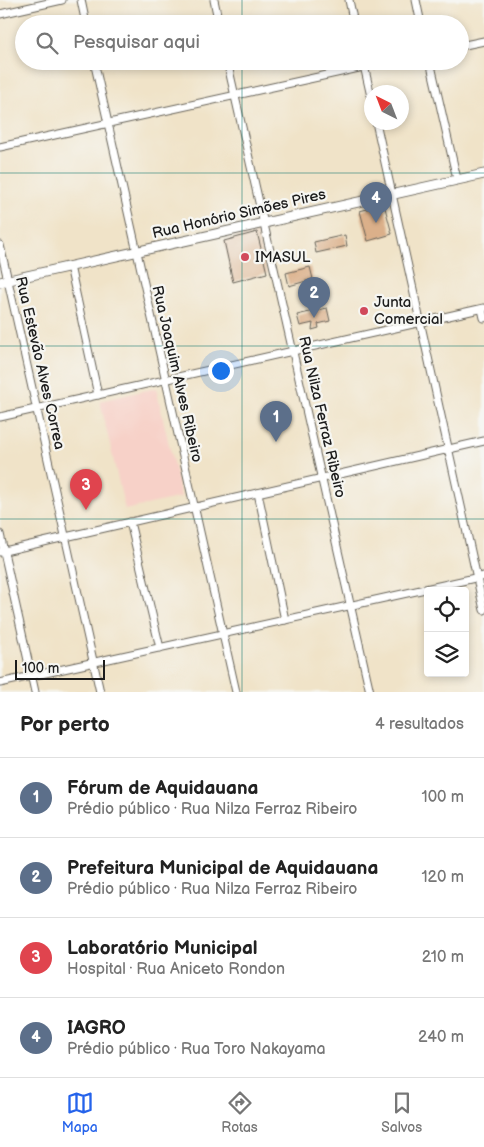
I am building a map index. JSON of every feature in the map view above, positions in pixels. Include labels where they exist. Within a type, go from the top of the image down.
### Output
[{"type":"main road","name":"Rua Honório Simões Pires","points":[[4,281],[263,221],[484,174]]},
{"type":"street","points":[[0,14],[62,0]]},
{"type":"street","points":[[81,0],[84,15]]},
{"type":"street","points":[[214,0],[217,15]]},
{"type":"street","points":[[349,0],[352,15]]},
{"type":"street","points":[[416,0],[419,15]]},
{"type":"street","points":[[469,44],[484,41]]},
{"type":"street","name":"Rua Joaquim Alves Ribeiro","points":[[96,70],[164,380],[236,692]]},
{"type":"street","name":"Rua Nilza Ferraz Ribeiro","points":[[229,70],[370,692]]},
{"type":"street","points":[[0,147],[235,96],[339,70]]},
{"type":"street","points":[[364,70],[368,85]]},
{"type":"street","points":[[432,70],[457,179]]},
{"type":"street","points":[[378,130],[449,450],[480,577],[484,610]]},
{"type":"street","name":"Rua Estevão Alves Correa","points":[[0,245],[4,281],[36,409],[100,692]]},
{"type":"street","points":[[70,266],[98,395]]},
{"type":"street","points":[[0,417],[483,309],[484,318]]},
{"type":"street","points":[[2,552],[484,441]]},
{"type":"street","points":[[258,493],[285,620]]},
{"type":"street","points":[[130,522],[160,648]]},
{"type":"street","points":[[0,534],[2,552],[35,692]]},
{"type":"street","points":[[0,683],[480,577]]},
{"type":"shaded area","points":[[156,388],[181,497],[125,510],[100,401]]},
{"type":"building","points":[[384,204],[392,234],[368,241],[360,211]]},
{"type":"building","name":"IMASUL","points":[[257,232],[267,273],[233,282],[224,241]]},
{"type":"building","points":[[345,235],[347,246],[316,253],[314,242]]},
{"type":"building","points":[[310,267],[313,279],[289,286],[286,273]]},
{"type":"building","points":[[327,308],[330,321],[318,324],[319,328],[312,330],[313,323],[300,326],[297,315]]},
{"type":"place","name":"IAGRO","points":[[376,223]]},
{"type":"place","name":"IMASUL","points":[[245,257]]},
{"type":"place","name":"Junta Comercial","points":[[364,311]]},
{"type":"place","name":"Prefeitura Municipal de Aquidauana","points":[[314,318]]},
{"type":"place","name":"Fórum de Aquidauana","points":[[276,442]]},
{"type":"place","name":"Laboratório Municipal","points":[[86,510]]}]
